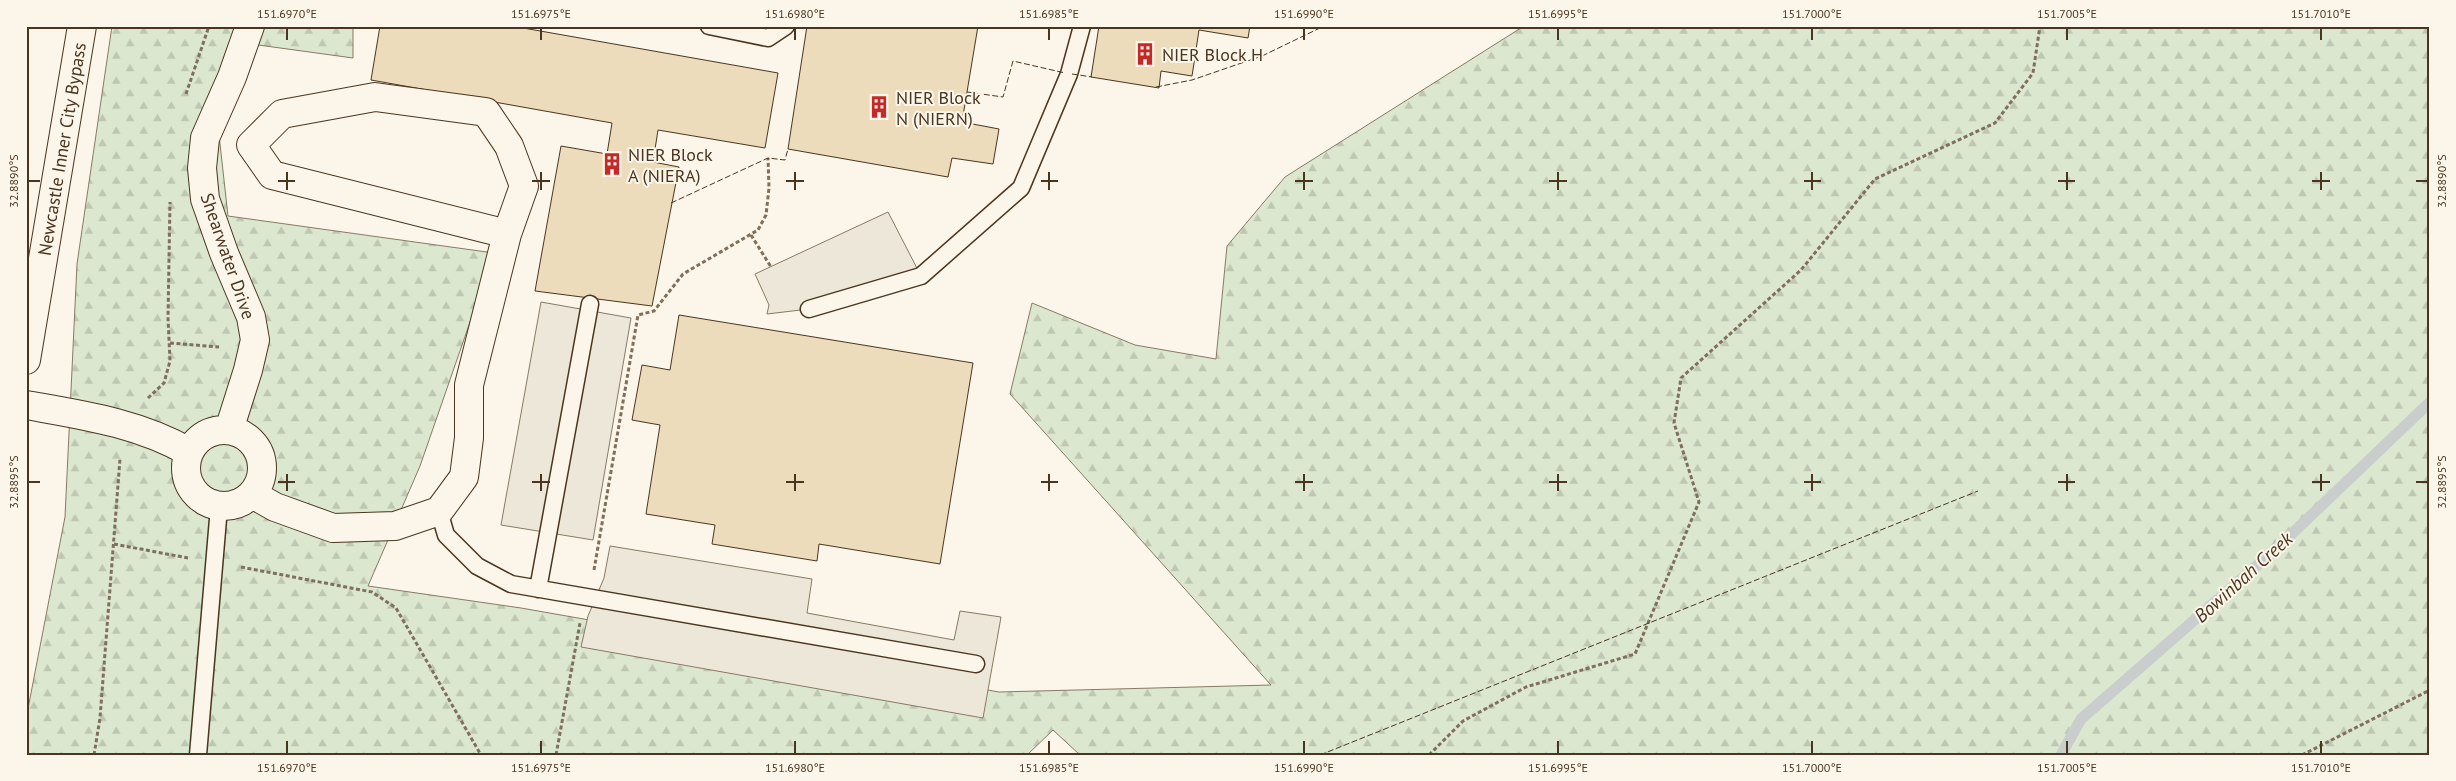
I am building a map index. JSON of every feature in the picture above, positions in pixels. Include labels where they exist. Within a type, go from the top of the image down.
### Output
[{"type":"main road","name":"Newcastle Inner City Bypass","points":[[26,360],[82,26]]},
{"type":"main road","name":"Shearwater Drive","points":[[229,430],[248,370],[255,340],[250,317],[205,199],[202,168],[205,138],[232,77],[250,26]]},
{"type":"main road","points":[[252,494],[275,506],[333,528],[395,526],[439,511],[464,477],[469,438],[469,385],[507,234],[524,186],[509,146],[486,112],[375,97],[282,114],[251,145],[272,175],[507,234]]},
{"type":"main road","points":[[26,404],[111,421],[171,441],[190,452]]},
{"type":"main road","points":[[229,430],[251,440],[258,450],[262,461],[263,473],[259,485],[243,502],[231,506],[219,506],[202,500],[190,487],[186,475],[186,463],[190,452],[196,442],[206,434],[229,430]]},
{"type":"lane","points":[[709,26],[768,38],[786,26]]},
{"type":"lane","points":[[809,309],[921,276],[1021,188],[1069,74],[1082,26]]},
{"type":"lane","points":[[538,589],[590,304]]},
{"type":"lane","points":[[198,755],[219,506]]},
{"type":"lane","points":[[439,511],[446,535],[477,566],[511,584],[976,664]]},
{"type":"path","points":[[183,103],[209,26]]},
{"type":"path","points":[[1429,755],[1464,721],[1526,687],[1635,654],[1699,502],[1674,423],[1681,378],[1801,270],[1875,179],[1995,123],[2032,72],[2040,26]]},
{"type":"path","points":[[593,574],[638,315],[654,311],[683,274],[758,230],[766,215],[769,188],[768,158]]},
{"type":"path","points":[[141,404],[164,383],[170,361],[170,201]]},
{"type":"path","points":[[751,235],[771,267]]},
{"type":"path","points":[[170,343],[226,348]]},
{"type":"path","points":[[94,755],[100,718],[114,544],[111,421]]},
{"type":"path","points":[[114,544],[372,592],[396,608],[481,755]]},
{"type":"path","points":[[556,755],[582,614]]},
{"type":"path","points":[[2302,755],[2430,690]]},
{"type":"green space","points":[[112,26],[353,26],[353,58],[251,44],[218,126],[228,216],[494,253],[420,466],[368,586],[521,608],[999,692],[1271,685],[1010,394],[1032,303],[1135,345],[1216,359],[1227,246],[1285,177],[1524,26],[2430,26],[2430,755],[1080,755],[1053,730],[1027,755],[26,755],[26,719],[65,517],[77,264]]},
{"type":"shaded area","points":[[888,212],[921,276],[809,309],[767,314],[769,305],[755,274]]},
{"type":"shaded area","points":[[541,302],[631,318],[593,540],[501,525]]},
{"type":"shaded area","points":[[610,546],[812,579],[807,613],[954,640],[960,611],[1001,617],[983,718],[581,647],[588,616],[604,578]]},
{"type":"building","name":"NIER Block A (NIERA)","points":[[380,26],[512,26],[778,73],[765,148],[658,130],[653,162],[679,167],[652,306],[535,291],[561,146],[607,154],[612,123],[371,80]]},
{"type":"building","name":"NIER Block N (NIERN)","points":[[807,26],[978,26],[962,122],[999,129],[993,164],[952,158],[948,177],[788,149]]},
{"type":"building","name":"NIER Block H","points":[[1099,26],[1250,26],[1248,38],[1199,30],[1192,76],[1161,71],[1159,88],[1091,77]]},
{"type":"building","points":[[679,315],[973,363],[940,564],[819,544],[817,561],[712,544],[715,525],[646,514],[660,425],[632,420],[642,365],[670,370]]},
{"type":"waterway","name":"Bowinbah Creek","points":[[2061,755],[2081,719],[2277,548],[2430,402]]},
{"type":"fence","points":[[1156,87],[1192,80],[1262,56],[1324,26]]},
{"type":"fence","points":[[967,92],[1003,97],[1013,61],[1065,73]]},
{"type":"fence","points":[[1072,74],[1092,77]]},
{"type":"fence","points":[[671,203],[768,158],[785,160],[788,149]]},
{"type":"fence","points":[[1320,755],[1978,491]]},
{"type":"place","name":"NIER Block H","points":[[1145,54]]},
{"type":"place","name":"NIER Block N (NIERN)","points":[[879,107]]},
{"type":"place","name":"NIER Block A (NIERA)","points":[[612,164]]}]
